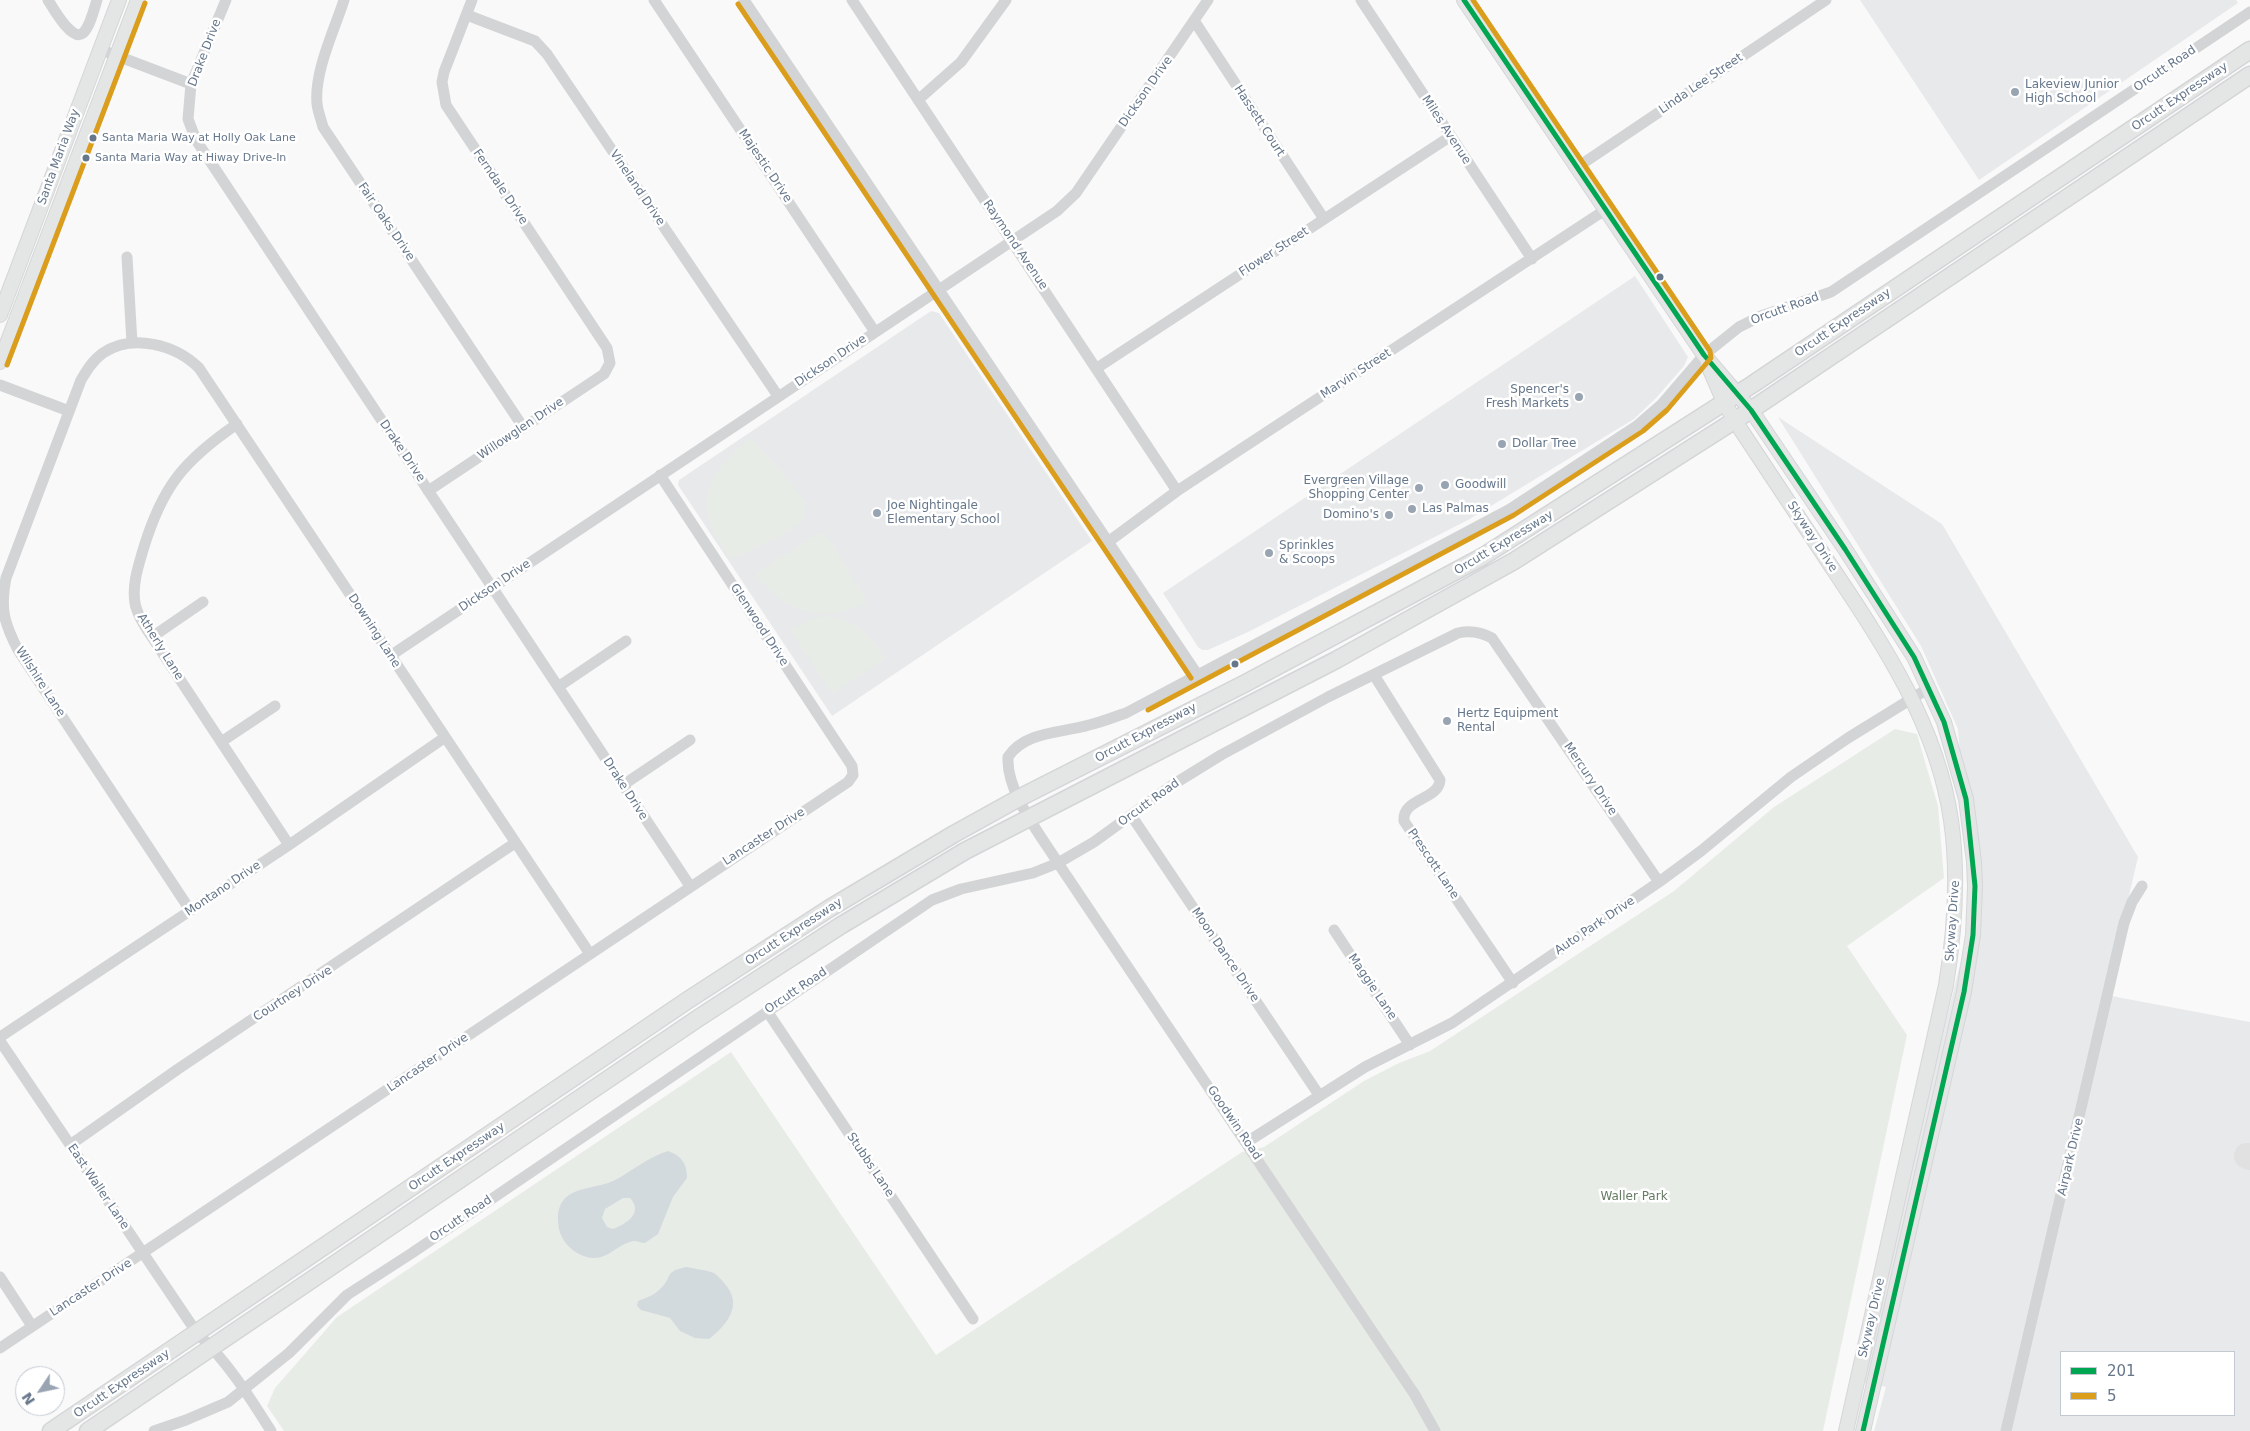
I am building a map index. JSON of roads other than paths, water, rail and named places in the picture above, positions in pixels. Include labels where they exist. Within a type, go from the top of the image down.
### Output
[{"type":"highway","name":"Orcutt Expressway","points":[[51,1431],[697,994],[830,908],[954,834],[1019,798],[1443,579],[1573,500],[1738,393],[2250,50]]},
{"type":"highway","name":"Orcutt Expressway","points":[[88,1431],[700,1017],[840,926],[966,851],[1336,660],[1514,561],[1735,420],[2250,75]]},
{"type":"main road","name":"Santa Maria Way","points":[[0,315],[119,0]]},
{"type":"main road","name":"Santa Maria Way","points":[[0,362],[138,0]]},
{"type":"main road","points":[[1464,0],[1704,355]]},
{"type":"main road","name":"Skyway Drive","points":[[1704,355],[1738,393],[1750,410],[1890,617],[1914,657],[1944,722],[1966,799],[1974,862],[1973,935],[1964,992],[1863,1431]]},
{"type":"main road","name":"Skyway Drive","points":[[1704,355],[1724,402],[1878,637],[1913,698],[1941,776],[1951,818],[1956,864],[1957,897],[1954,941],[1946,985],[1846,1431]]},
{"type":"street","points":[[48,0],[68,29],[74,34],[79,35],[84,32],[88,25],[97,0]]},
{"type":"street","name":"Drake Drive","points":[[226,0],[192,84],[188,119],[196,140],[690,886]]},
{"type":"street","name":"Fair Oaks Drive","points":[[344,0],[319,74],[316,90],[317,106],[323,127],[523,427]]},
{"type":"street","name":"Ferndale Drive","points":[[472,0],[442,82],[446,104],[608,348],[610,363]]},
{"type":"street","name":"Majestic Drive","points":[[654,0],[875,332]]},
{"type":"street","points":[[744,0],[1196,674]]},
{"type":"street","name":"Raymond Avenue","points":[[852,0],[1177,491]]},
{"type":"street","points":[[918,100],[961,62],[1006,0]]},
{"type":"street","name":"Dickson Drive","points":[[390,656],[1057,211],[1076,193],[1195,22],[1208,0]]},
{"type":"street","name":"Miles Avenue","points":[[1361,0],[1532,259]]},
{"type":"street","name":"Linda Lee Street","points":[[1576,168],[1826,0]]},
{"type":"street","name":"Orcutt Road","points":[[1030,817],[1019,798],[1007,767],[1008,757],[1020,745],[1033,738],[1088,726],[1126,712],[1510,509],[1638,425],[1660,405],[1704,355],[1739,327],[1761,316],[1831,292],[2250,12]]},
{"type":"street","name":"Vineland Drive","points":[[467,15],[535,42],[547,54],[778,396]]},
{"type":"street","name":"Hassett Court","points":[[1195,22],[1324,219]]},
{"type":"street","points":[[99,49],[192,84]]},
{"type":"street","name":"Flower Street","points":[[1097,368],[1450,136]]},
{"type":"street","name":"Marvin Street","points":[[1108,542],[1177,491],[1605,210]]},
{"type":"street","points":[[126,257],[132,343]]},
{"type":"street","name":"Wilshire Lane","points":[[132,343],[115,346],[92,364],[81,380],[6,578],[2,593],[3,617],[18,650],[190,910]]},
{"type":"street","name":"Downing Lane","points":[[132,343],[162,347],[189,358],[200,368],[444,738],[590,954]]},
{"type":"street","name":"Willowglen Drive","points":[[428,491],[604,374],[610,363]]},
{"type":"street","points":[[0,385],[69,411]]},
{"type":"street","name":"Atherly Lane","points":[[237,424],[196,454],[166,492],[149,529],[136,575],[134,590],[138,614],[289,845]]},
{"type":"street","name":"Glenwood Drive","points":[[660,475],[852,766],[853,775]]},
{"type":"street","points":[[152,637],[203,602]]},
{"type":"street","name":"Orcutt Road","points":[[154,1431],[228,1402],[289,1353],[347,1295],[412,1253],[932,900],[961,889],[1033,873],[1058,863],[1094,842],[1174,784],[1221,754],[1328,697],[1447,638],[1467,631],[1482,632]]},
{"type":"street","name":"Mercury Drive","points":[[1482,632],[1492,638],[1506,656],[1659,882]]},
{"type":"street","points":[[558,687],[626,641]]},
{"type":"street","name":"Prescott Lane","points":[[1374,675],[1440,780],[1437,789],[1408,808],[1404,814],[1404,821],[1513,982]]},
{"type":"street","name":"Auto Park Drive","points":[[1247,1142],[1364,1067],[1452,1024],[1659,882],[1701,851],[1791,777],[1929,688]]},
{"type":"street","points":[[221,742],[275,706]]},
{"type":"street","name":"Montano Drive","points":[[0,1036],[289,845],[444,738]]},
{"type":"street","points":[[623,785],[690,740]]},
{"type":"street","name":"Lancaster Drive","points":[[0,1348],[848,782],[853,775]]},
{"type":"street","name":"Moon Dance Drive","points":[[1131,815],[1319,1095]]},
{"type":"street","name":"Goodwin Road","points":[[1030,817],[1058,863],[1415,1394],[1435,1431]]},
{"type":"street","name":"Courtney Drive","points":[[70,1145],[515,843]]},
{"type":"street","name":"Airpark Drive","points":[[2006,1431],[2124,924],[2132,902],[2142,886]]},
{"type":"street","name":"Maggie Lane","points":[[1334,930],[1410,1045]]},
{"type":"street","name":"Stubbs Lane","points":[[767,1011],[973,1319]]},
{"type":"street","name":"East Waller Lane","points":[[0,1041],[197,1333],[212,1347],[245,1390],[271,1431]]},
{"type":"street","points":[[0,1277],[32,1326]]},
{"type":"place","name":"Lakeview Junior High School","points":[[2015,92]]},
{"type":"place","name":"Santa Maria Way at Holly Oak Lane","points":[[93,138]]},
{"type":"place","name":"Santa Maria Way at Hiway Drive-In","points":[[86,158]]},
{"type":"place","name":"Spencer's Fresh Markets","points":[[1579,397]]},
{"type":"place","name":"Dollar Tree","points":[[1502,444]]},
{"type":"place","name":"Goodwill","points":[[1445,485]]},
{"type":"place","name":"Evergreen Village Shopping Center","points":[[1419,488]]},
{"type":"place","name":"Las Palmas","points":[[1412,509]]},
{"type":"place","name":"Joe Nightingale Elementary School","points":[[877,513]]},
{"type":"place","name":"Domino's","points":[[1389,515]]},
{"type":"place","name":"Sprinkles & Scoops","points":[[1269,553]]},
{"type":"place","name":"Hertz Equipment Rental","points":[[1447,721]]},
{"type":"park label","name":"Waller Park","points":[[1634,1197]]}]
